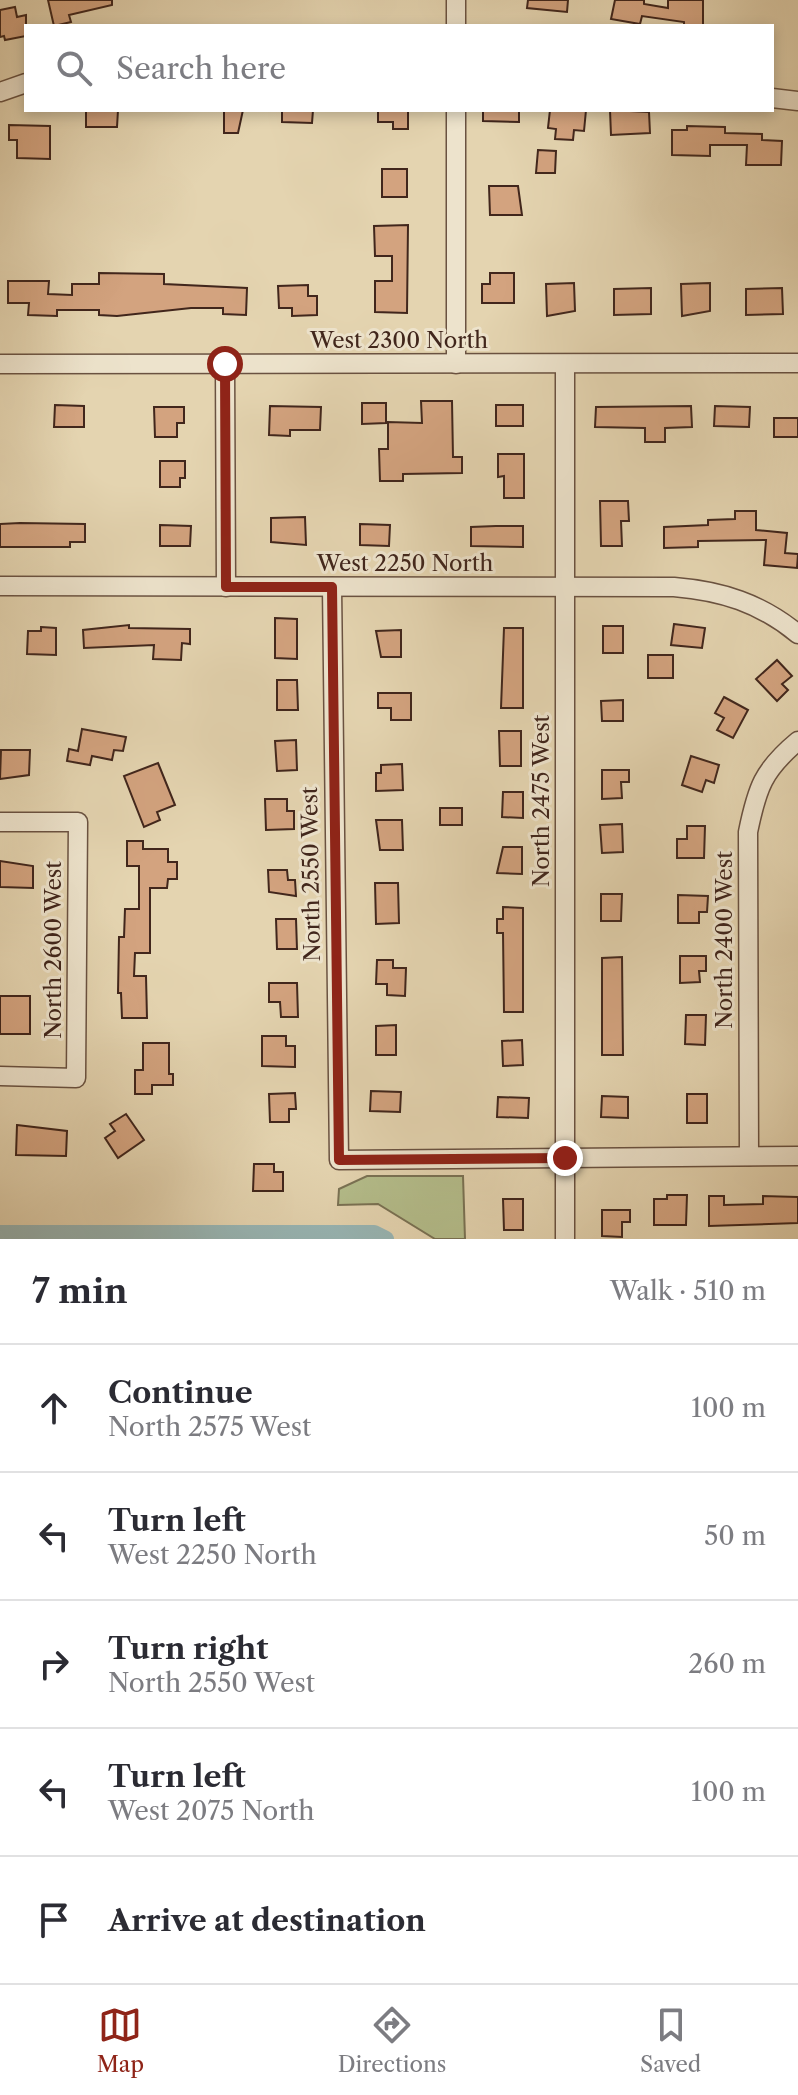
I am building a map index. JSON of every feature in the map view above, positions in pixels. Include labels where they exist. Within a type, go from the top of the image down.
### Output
[{"type":"street","points":[[456,0],[456,24]]},
{"type":"street","points":[[0,92],[24,84]]},
{"type":"street","points":[[774,98],[798,101]]},
{"type":"street","points":[[456,112],[456,364]]},
{"type":"street","name":"West 2300 North","points":[[0,364],[798,363]]},
{"type":"street","points":[[225,364],[226,587]]},
{"type":"street","name":"North 2475 West","points":[[565,364],[565,1239]]},
{"type":"street","name":"West 2250 North","points":[[0,586],[716,590],[742,599],[798,634]]},
{"type":"street","name":"North 2550 West","points":[[332,587],[339,1160],[565,1158]]},
{"type":"street","name":"North 2400 West","points":[[749,1156],[748,832],[757,787],[783,753],[798,741]]},
{"type":"street","name":"North 2600 West","points":[[0,822],[78,822],[76,1078],[0,1076]]},
{"type":"street","points":[[565,1158],[798,1156]]},
{"type":"green space","points":[[367,1176],[463,1176],[465,1239],[435,1239],[378,1204],[338,1205],[339,1189]]},
{"type":"building","points":[[48,0],[112,0],[112,5],[69,15],[71,22],[54,24]]},
{"type":"building","points":[[528,0],[568,0],[567,12],[527,8]]},
{"type":"building","points":[[615,0],[644,0],[644,4],[668,8],[668,0],[703,0],[703,24],[684,24],[642,16],[640,24],[611,19]]},
{"type":"building","points":[[15,7],[17,17],[26,15],[24,36],[5,40],[4,36],[0,37],[0,10]]},
{"type":"building","points":[[86,112],[118,112],[117,127],[86,127]]},
{"type":"building","points":[[224,112],[243,112],[238,133],[224,133]]},
{"type":"building","points":[[282,112],[313,112],[312,123],[282,122]]},
{"type":"building","points":[[378,112],[408,112],[408,129],[393,129],[393,122],[378,122]]},
{"type":"building","points":[[483,112],[519,112],[519,122],[483,121]]},
{"type":"building","points":[[550,112],[586,112],[584,131],[574,130],[573,140],[555,139],[556,129],[548,128]]},
{"type":"building","points":[[610,112],[649,112],[650,133],[611,135]]},
{"type":"building","points":[[9,125],[50,126],[50,159],[17,158],[17,140],[9,140]]},
{"type":"building","points":[[687,126],[725,127],[725,133],[762,134],[762,140],[782,141],[781,165],[746,165],[747,145],[710,145],[710,156],[672,155],[672,130],[687,130]]},
{"type":"building","points":[[538,150],[556,151],[555,173],[536,173]]},
{"type":"building","points":[[382,169],[407,169],[407,197],[382,197]]},
{"type":"building","points":[[489,186],[518,186],[522,215],[490,215]]},
{"type":"building","points":[[408,225],[407,313],[375,312],[375,281],[392,281],[392,256],[375,256],[374,226]]},
{"type":"building","points":[[99,273],[164,274],[164,284],[247,288],[246,315],[223,314],[223,308],[191,308],[117,316],[99,315],[99,310],[57,310],[57,316],[28,315],[29,303],[8,303],[8,281],[49,281],[48,294],[72,295],[72,284],[99,284]]},
{"type":"building","points":[[490,273],[514,273],[514,303],[482,303],[482,284],[490,284]]},
{"type":"building","points":[[574,283],[575,311],[547,316],[546,284]]},
{"type":"building","points":[[710,283],[710,311],[682,316],[681,284]]},
{"type":"building","points":[[308,285],[308,296],[317,296],[317,315],[292,316],[292,308],[279,308],[278,286]]},
{"type":"building","points":[[651,288],[651,314],[614,315],[614,289]]},
{"type":"building","points":[[782,288],[783,314],[746,315],[746,289]]},
{"type":"building","points":[[421,401],[452,401],[453,457],[462,457],[462,473],[403,474],[403,481],[380,481],[379,449],[388,449],[388,422],[422,423]]},
{"type":"building","points":[[362,403],[386,403],[386,423],[362,424]]},
{"type":"building","points":[[55,405],[84,406],[84,427],[54,427]]},
{"type":"building","points":[[496,405],[523,405],[523,426],[496,426]]},
{"type":"building","points":[[270,406],[321,407],[320,430],[290,430],[290,436],[269,435]]},
{"type":"building","points":[[691,406],[692,427],[665,428],[665,442],[645,442],[645,428],[595,427],[596,407]]},
{"type":"building","points":[[715,406],[750,407],[749,427],[714,426]]},
{"type":"building","points":[[154,407],[184,407],[184,423],[177,423],[177,437],[155,437]]},
{"type":"building","points":[[774,418],[798,418],[798,437],[774,437]]},
{"type":"building","points":[[498,454],[524,454],[524,498],[504,498],[504,476],[498,477]]},
{"type":"building","points":[[160,461],[185,461],[185,478],[180,478],[180,487],[160,487]]},
{"type":"building","points":[[600,501],[628,501],[629,521],[621,521],[622,546],[601,546]]},
{"type":"building","points":[[735,511],[756,511],[756,530],[787,533],[785,553],[798,554],[797,568],[764,565],[766,540],[698,541],[698,547],[664,548],[664,527],[708,525],[708,520],[735,519]]},
{"type":"building","points":[[305,517],[306,545],[271,542],[271,518]]},
{"type":"building","points":[[0,524],[85,524],[85,542],[70,542],[70,547],[0,547]]},
{"type":"building","points":[[360,524],[390,525],[389,546],[360,545]]},
{"type":"building","points":[[160,525],[191,526],[190,546],[160,546]]},
{"type":"building","points":[[523,526],[523,547],[471,546],[471,527]]},
{"type":"building","points":[[275,618],[297,619],[297,659],[275,658]]},
{"type":"building","points":[[674,624],[705,628],[702,648],[671,645]]},
{"type":"building","points":[[129,625],[129,628],[190,629],[190,644],[182,643],[181,660],[153,659],[154,645],[84,648],[83,630]]},
{"type":"building","points":[[603,626],[623,626],[623,653],[603,653]]},
{"type":"building","points":[[41,627],[56,628],[56,655],[27,654],[28,631],[41,631]]},
{"type":"building","points":[[504,628],[523,628],[523,708],[501,708]]},
{"type":"building","points":[[401,630],[401,657],[381,657],[376,631]]},
{"type":"building","points":[[648,655],[673,655],[673,678],[648,678]]},
{"type":"building","points":[[777,660],[792,676],[782,684],[788,690],[777,701],[756,679]]},
{"type":"building","points":[[277,680],[297,680],[298,710],[277,710]]},
{"type":"building","points":[[378,693],[411,693],[411,720],[391,720],[391,708],[378,708]]},
{"type":"building","points":[[724,697],[748,710],[733,738],[717,730],[724,718],[715,713]]},
{"type":"building","points":[[623,700],[623,721],[602,721],[601,701]]},
{"type":"building","points":[[82,729],[126,737],[123,751],[114,750],[112,760],[92,756],[90,765],[67,761],[69,749],[78,751]]},
{"type":"building","points":[[499,731],[521,731],[521,766],[500,766]]},
{"type":"building","points":[[296,740],[297,770],[277,771],[275,741]]},
{"type":"building","points":[[1,750],[30,750],[29,775],[0,779]]},
{"type":"building","points":[[691,756],[719,765],[714,783],[706,780],[702,792],[682,785]]},
{"type":"building","points":[[158,763],[175,805],[157,812],[160,820],[144,827],[124,776]]},
{"type":"building","points":[[402,764],[403,790],[376,791],[376,773],[381,773],[381,765]]},
{"type":"building","points":[[602,770],[629,770],[629,782],[621,782],[622,798],[602,799]]},
{"type":"building","points":[[503,792],[523,792],[523,818],[502,817]]},
{"type":"building","points":[[265,799],[287,799],[287,811],[294,811],[294,829],[266,830]]},
{"type":"building","points":[[440,808],[462,808],[462,825],[440,825]]},
{"type":"building","points":[[376,820],[402,820],[403,850],[380,850]]},
{"type":"building","points":[[622,824],[623,852],[602,853],[600,825]]},
{"type":"building","points":[[687,826],[705,826],[704,858],[677,858],[677,839],[687,839]]},
{"type":"building","points":[[127,841],[143,841],[143,849],[168,849],[168,862],[177,862],[177,879],[168,879],[167,888],[150,888],[150,953],[135,953],[134,976],[146,976],[147,1018],[122,1018],[121,993],[118,993],[119,937],[124,937],[125,909],[139,909],[139,866],[127,866]]},
{"type":"building","points":[[503,847],[522,847],[522,874],[497,873]]},
{"type":"building","points":[[0,861],[33,866],[33,888],[0,887]]},
{"type":"building","points":[[268,870],[287,870],[288,880],[295,880],[296,896],[269,892]]},
{"type":"building","points":[[375,883],[398,883],[399,923],[376,924]]},
{"type":"building","points":[[601,894],[622,894],[621,921],[601,921]]},
{"type":"building","points":[[678,895],[708,896],[707,912],[699,912],[699,923],[678,923]]},
{"type":"building","points":[[503,907],[523,908],[523,1012],[504,1012],[503,933],[497,933],[497,919],[503,919]]},
{"type":"building","points":[[276,919],[296,919],[297,949],[277,949]]},
{"type":"building","points":[[680,956],[706,956],[706,971],[699,971],[700,982],[680,983]]},
{"type":"building","points":[[622,957],[623,1055],[602,1055],[602,958]]},
{"type":"building","points":[[377,960],[393,960],[393,968],[406,968],[405,996],[387,995],[387,984],[376,984]]},
{"type":"building","points":[[269,983],[297,983],[298,1017],[281,1017],[280,1002],[269,1002]]},
{"type":"building","points":[[0,996],[30,996],[30,1034],[0,1034]]},
{"type":"building","points":[[686,1015],[706,1015],[705,1045],[685,1044]]},
{"type":"building","points":[[396,1025],[396,1055],[376,1055],[376,1026]]},
{"type":"building","points":[[262,1036],[286,1036],[286,1046],[295,1046],[295,1067],[262,1066]]},
{"type":"building","points":[[522,1040],[523,1065],[503,1066],[502,1041]]},
{"type":"building","points":[[143,1043],[169,1043],[169,1074],[173,1074],[173,1085],[152,1085],[152,1094],[135,1094],[135,1070],[143,1070]]},
{"type":"building","points":[[371,1091],[401,1092],[400,1112],[370,1111]]},
{"type":"building","points":[[295,1093],[296,1109],[289,1109],[289,1122],[270,1122],[269,1094]]},
{"type":"building","points":[[687,1094],[707,1094],[707,1123],[687,1123]]},
{"type":"building","points":[[602,1096],[628,1097],[628,1118],[601,1117]]},
{"type":"building","points":[[498,1097],[529,1098],[528,1118],[497,1117]]},
{"type":"building","points":[[126,1114],[144,1140],[118,1158],[105,1138],[115,1131],[110,1124]]},
{"type":"building","points":[[17,1125],[67,1131],[66,1156],[16,1155]]},
{"type":"building","points":[[254,1164],[274,1164],[274,1172],[283,1172],[283,1191],[253,1191]]},
{"type":"building","points":[[667,1195],[687,1195],[686,1225],[654,1225],[654,1199],[667,1199]]},
{"type":"building","points":[[709,1196],[724,1196],[724,1205],[763,1204],[763,1196],[798,1197],[798,1223],[709,1226]]},
{"type":"building","points":[[503,1199],[523,1199],[523,1230],[504,1230]]},
{"type":"building","points":[[602,1210],[630,1210],[630,1222],[622,1222],[622,1237],[602,1236]]},
{"type":"waterway","points":[[0,1233],[374,1233],[386,1239]]},
{"type":"route","points":[[225,364],[226,587],[332,587],[339,1160],[565,1158]]}]
